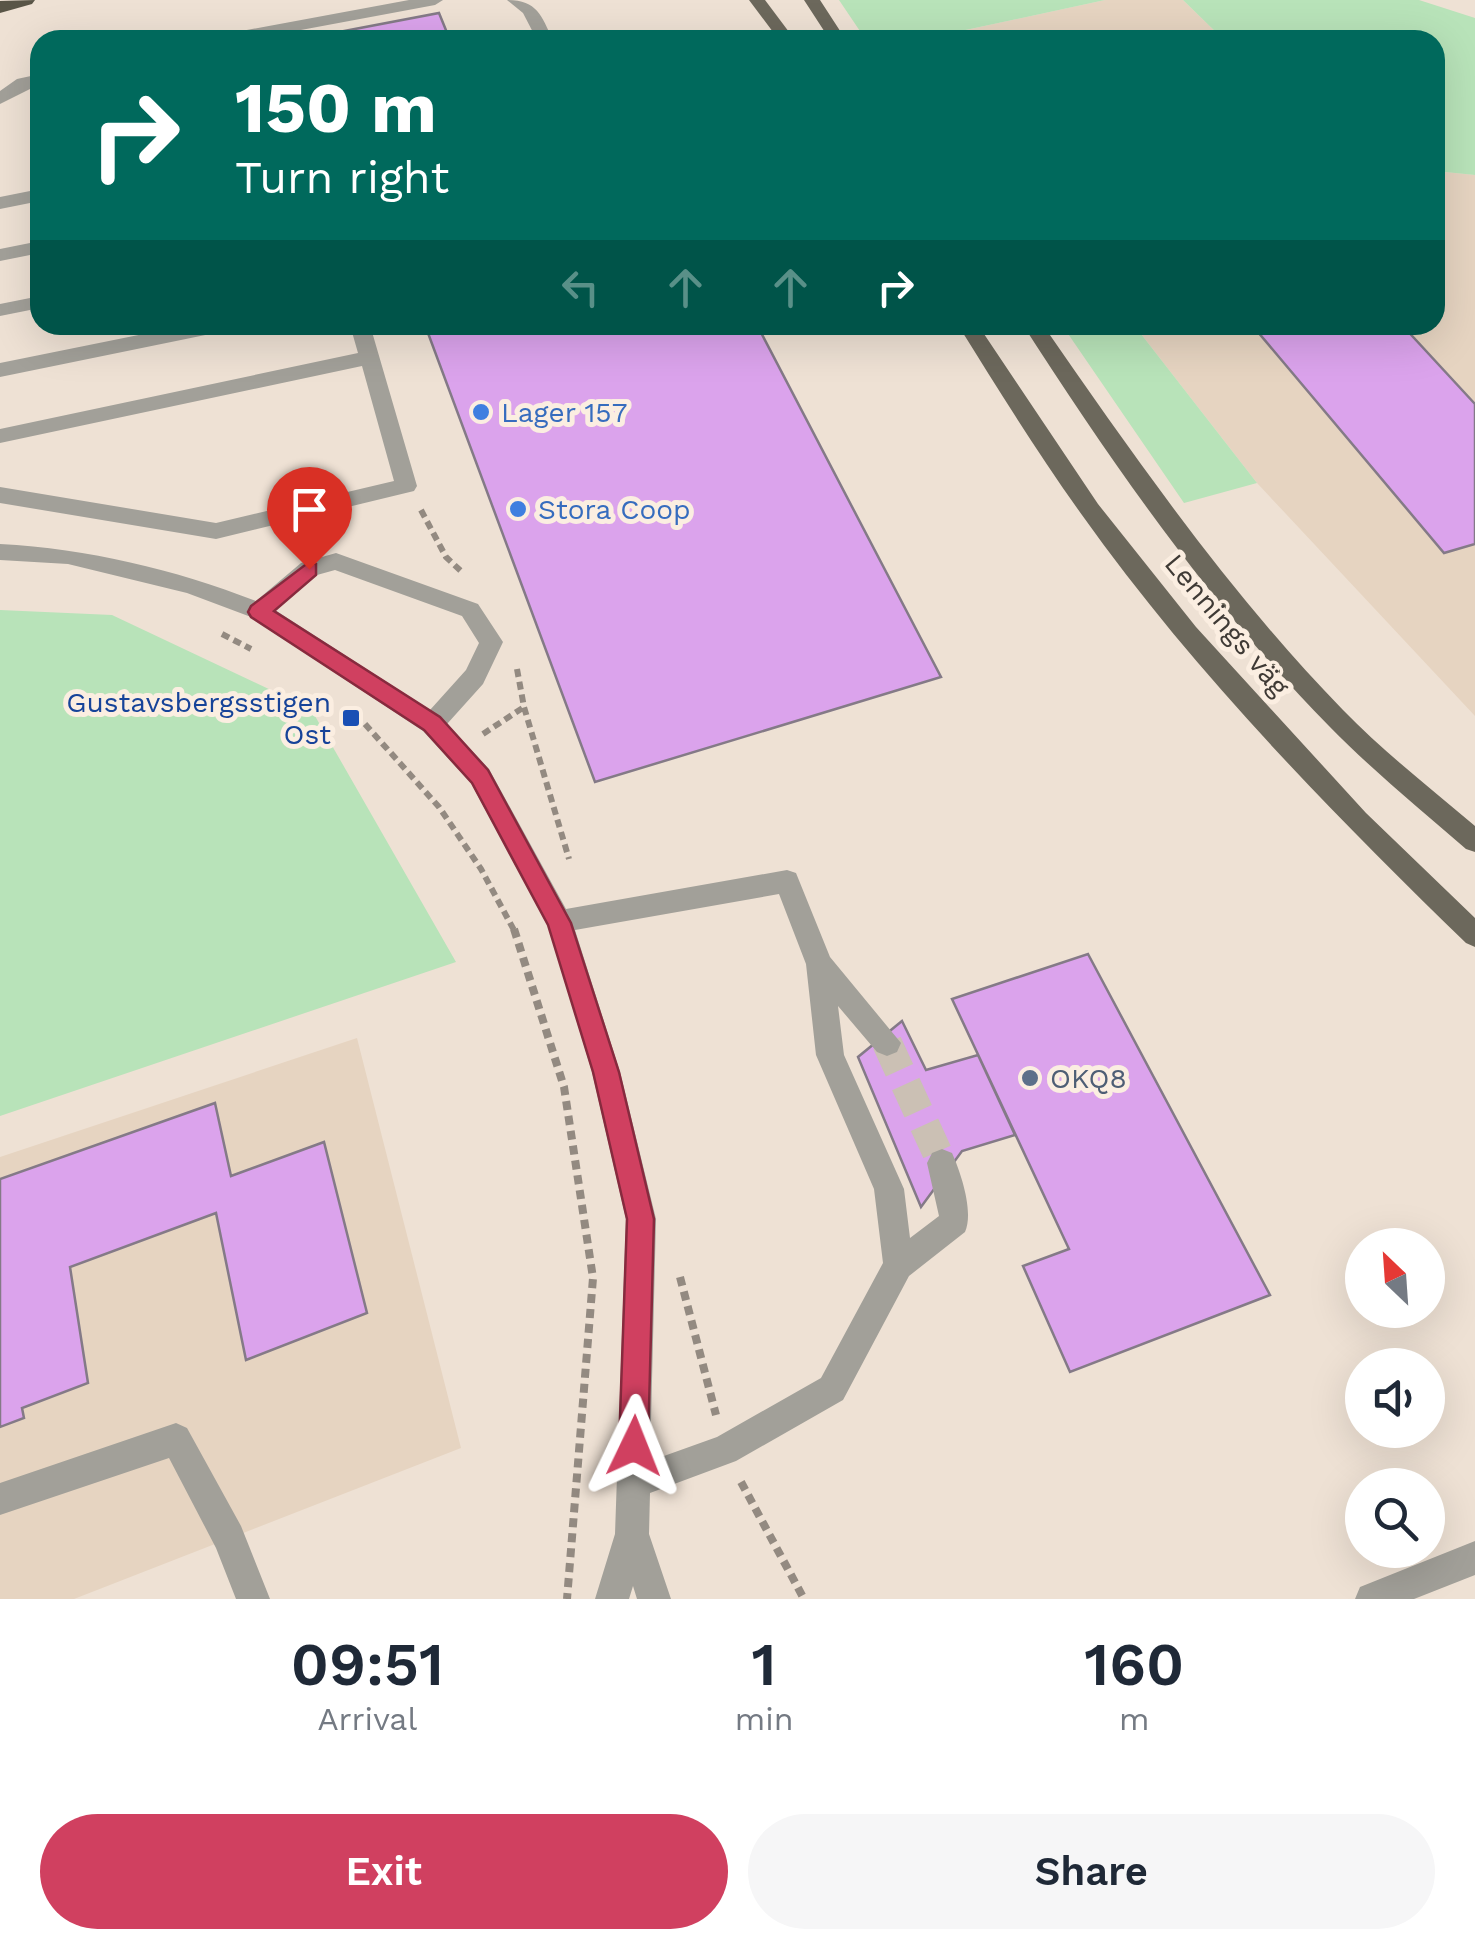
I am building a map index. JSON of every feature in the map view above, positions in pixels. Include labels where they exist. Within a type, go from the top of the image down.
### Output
[{"type":"highway","points":[[0,7],[25,0]]},
{"type":"main road","points":[[757,0],[780,30]]},
{"type":"main road","points":[[812,0],[832,30]]},
{"type":"main road","name":"Lennings väg","points":[[975,335],[1090,510],[1188,633],[1357,820],[1475,936]]},
{"type":"main road","name":"Lennings väg","points":[[1040,335],[1187,541],[1249,618],[1338,719],[1475,841]]},
{"type":"street","points":[[274,30],[436,0]]},
{"type":"street","points":[[515,0],[530,10],[540,30]]},
{"type":"street","points":[[0,99],[30,81]]},
{"type":"street","points":[[0,202],[30,197]]},
{"type":"street","points":[[0,255],[30,250]]},
{"type":"street","points":[[0,310],[30,304]]},
{"type":"street","points":[[0,370],[171,335]]},
{"type":"street","points":[[0,496],[216,531],[406,486],[363,335]]},
{"type":"street","points":[[0,436],[369,358]]},
{"type":"street","points":[[0,552],[68,556],[192,585],[259,612],[432,724],[480,776],[560,923],[606,1072],[641,1219],[632,1534],[612,1599]]},
{"type":"street","points":[[259,612],[309,569],[336,561],[470,610],[492,642],[484,665],[467,691],[432,724]]},
{"type":"street","points":[[560,923],[588,914],[788,881],[819,964],[830,1055],[889,1188],[898,1265]]},
{"type":"street","points":[[819,964],[886,1042]]},
{"type":"street","points":[[633,1484],[725,1450],[832,1389],[898,1265],[955,1222],[942,1164]]},
{"type":"street","points":[[0,1499],[176,1440],[230,1538],[252,1599]]},
{"type":"street","points":[[632,1534],[654,1599]]},
{"type":"street","points":[[1372,1599],[1475,1558]]},
{"type":"path","points":[[213,630],[266,656]]},
{"type":"path","points":[[355,715],[379,736],[439,807],[481,868],[515,932],[564,1087],[593,1278],[567,1599]]},
{"type":"shaded area","points":[[1105,0],[1183,0],[1214,30],[966,30]]},
{"type":"shaded area","points":[[1445,172],[1475,175],[1475,716],[1257,483],[1142,335],[1445,335]]},
{"type":"shaded area","points":[[357,1038],[461,1448],[74,1599],[0,1599],[0,1157]]},
{"type":"green space","points":[[839,0],[1105,0],[966,30],[859,30]]},
{"type":"green space","points":[[1183,0],[1419,0],[1475,18],[1475,175],[1445,172],[1445,30],[1214,30]]},
{"type":"green space","points":[[1069,335],[1142,335],[1257,483],[1184,503]]},
{"type":"green space","points":[[0,610],[112,615],[311,709],[456,962],[0,1116]]},
{"type":"building","points":[[439,13],[446,30],[350,30]]},
{"type":"building","points":[[429,335],[762,335],[941,677],[595,782]]},
{"type":"building","points":[[1260,335],[1411,335],[1475,404],[1475,544],[1444,553]]},
{"type":"building","points":[[1088,954],[1270,1295],[1070,1372],[1023,1266],[1069,1249],[952,999]]},
{"type":"building","points":[[902,1021],[926,1070],[978,1055],[1015,1135],[962,1151],[921,1207],[858,1057]]},
{"type":"building","points":[[215,1103],[231,1176],[324,1142],[367,1313],[246,1360],[216,1213],[70,1267],[88,1383],[22,1408],[24,1418],[0,1427],[0,1179]]},
{"type":"tunnel","points":[[887,1043],[942,1163]]},
{"type":"place","name":"Lager 157","points":[[481,412]]},
{"type":"place","name":"Stora Coop","points":[[518,509]]},
{"type":"place","name":"Gustavsbergsstigen Ost","points":[[351,718]]},
{"type":"place","name":"OKQ8","points":[[1030,1078]]},
{"type":"route","points":[[309,569],[259,612],[432,724],[480,776],[560,923],[606,1072],[641,1219],[634,1446]]}]
